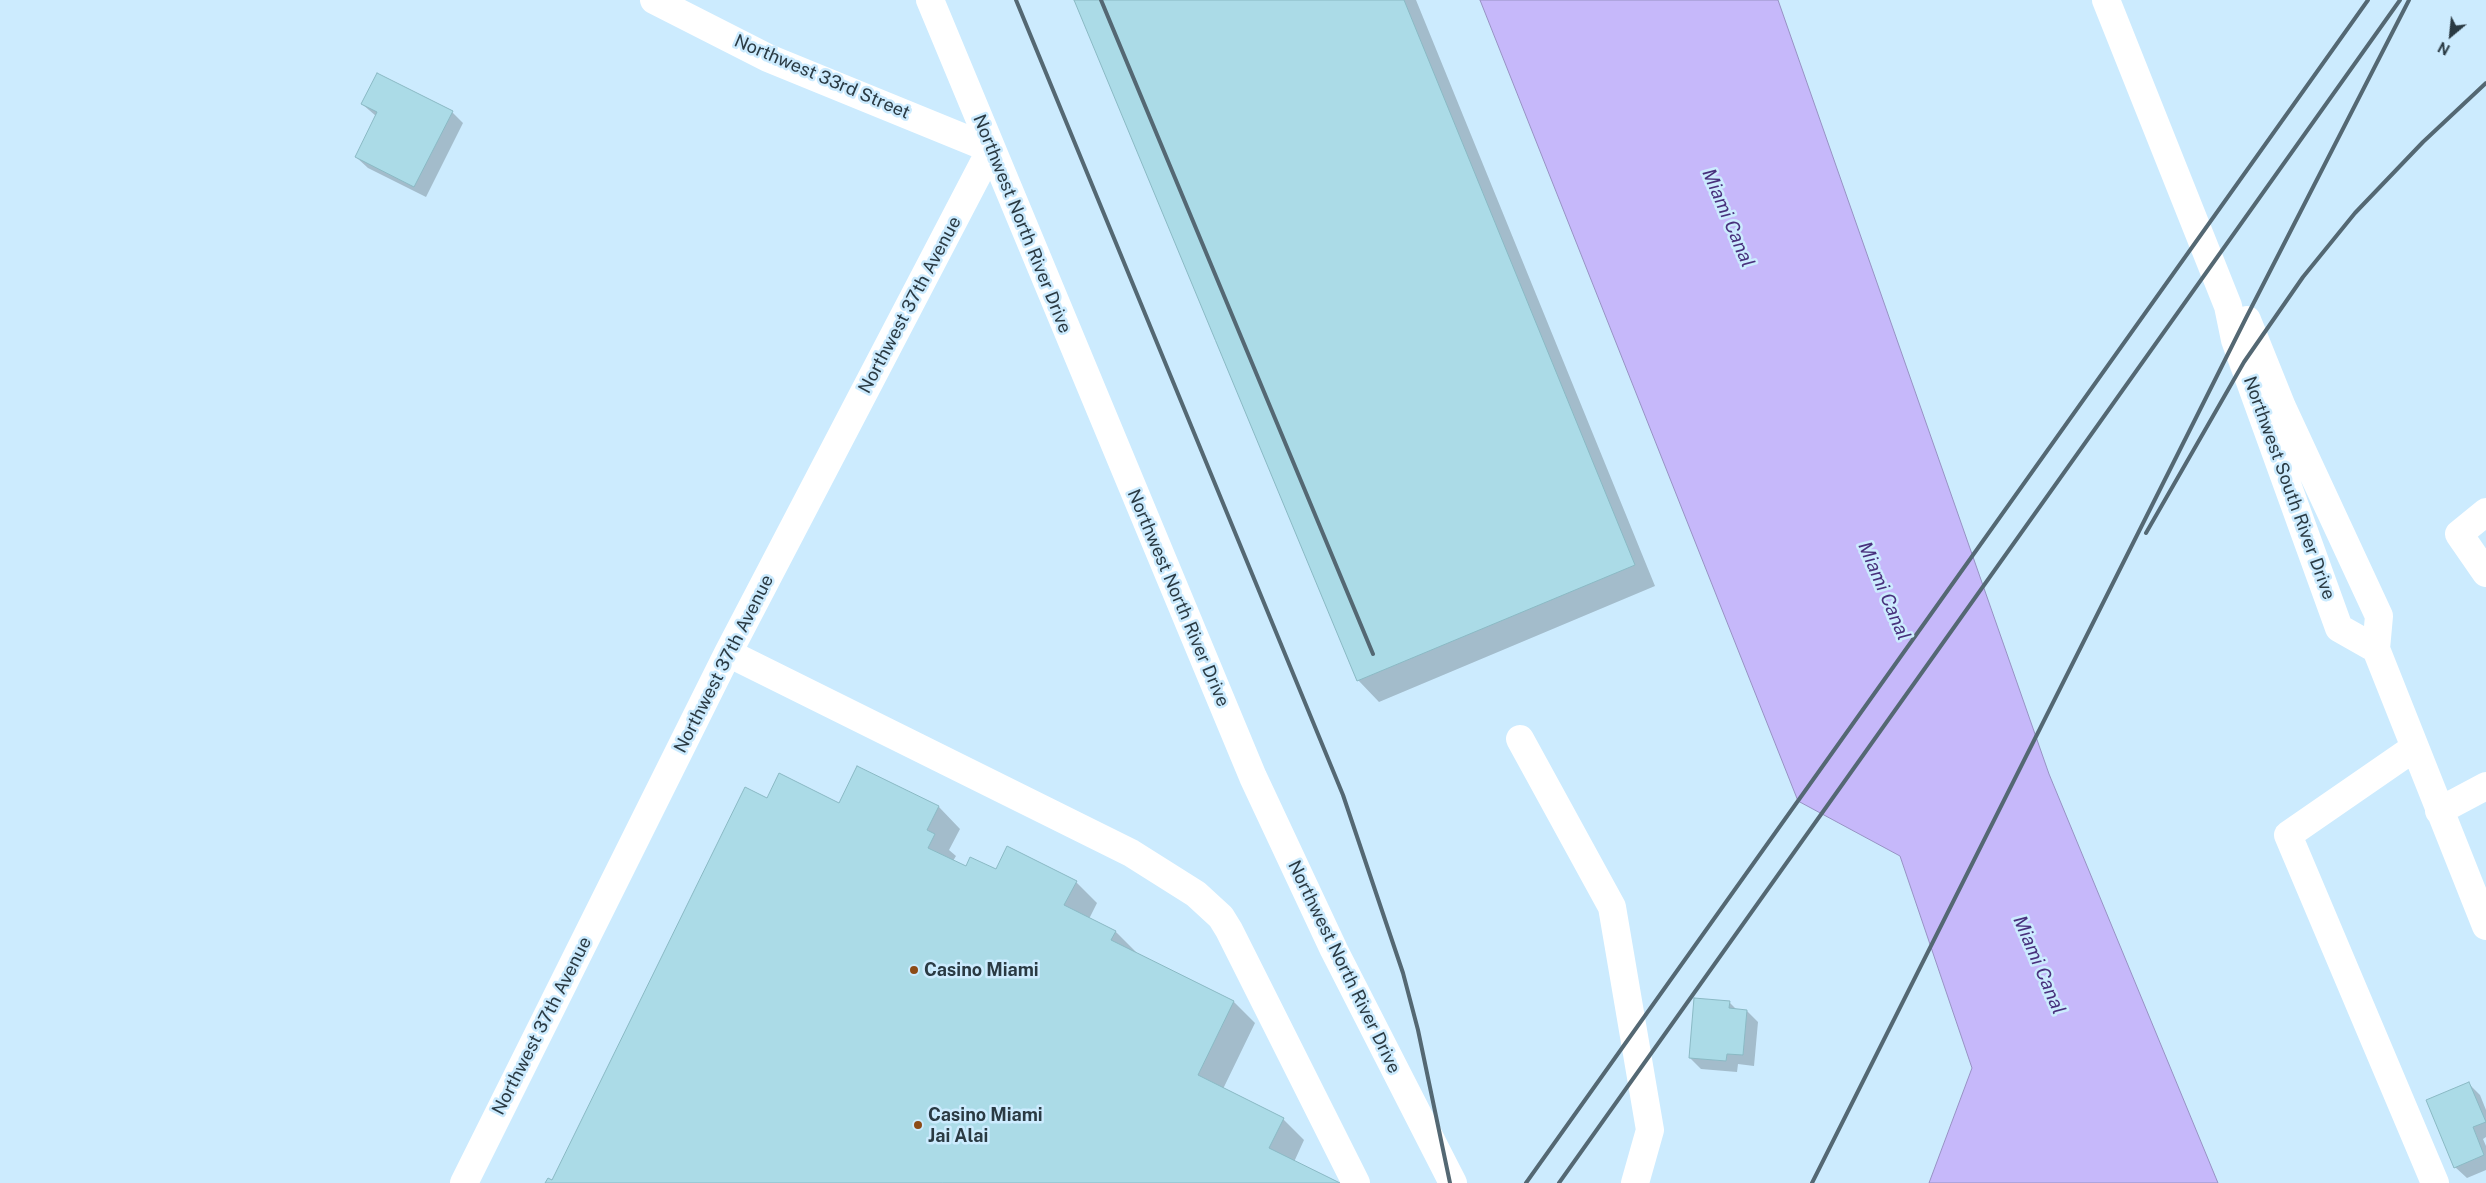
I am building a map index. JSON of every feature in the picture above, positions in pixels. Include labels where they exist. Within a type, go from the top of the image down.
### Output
[{"type":"street","name":"Northwest 33rd Street","points":[[654,0],[768,58],[991,149]]},
{"type":"street","name":"Northwest North River Drive","points":[[930,0],[1253,777],[1334,950],[1453,1183]]},
{"type":"street","name":"Northwest South River Drive","points":[[2106,0],[2228,306],[2235,340],[2339,628],[2376,648]]},
{"type":"street","name":"Northwest 37th Avenue","points":[[464,1183],[728,652],[991,149]]},
{"type":"street","name":"Northwest South River Drive","points":[[2228,306],[2246,318],[2282,407],[2379,616],[2376,648],[2439,811],[2476,874],[2486,926]]},
{"type":"street","points":[[2486,512],[2459,534],[2486,573]]},
{"type":"street","points":[[728,652],[1131,853],[1166,873],[1196,894],[1222,917],[1356,1183]]},
{"type":"street","points":[[1520,739],[1612,906],[1650,1130],[1635,1183]]},
{"type":"street","points":[[2414,748],[2288,835],[2435,1183]]},
{"type":"street","points":[[2439,811],[2486,786]]},
{"type":"water","name":"Miami Canal","points":[[1480,0],[1778,0],[2049,774],[2218,1183],[1929,1183],[1972,1068],[1900,856],[1798,801]]},
{"type":"building","points":[[1074,0],[1404,0],[1635,565],[1357,681]]},
{"type":"building","points":[[377,73],[453,111],[414,187],[355,157],[377,112],[361,104]]},
{"type":"building","name":"Casino Miami","points":[[857,766],[939,806],[927,830],[935,834],[928,848],[966,866],[970,857],[996,869],[1007,846],[1077,881],[1064,905],[1116,931],[1111,940],[1234,1001],[1198,1075],[1284,1118],[1269,1148],[1340,1183],[545,1183],[548,1178],[552,1180],[745,787],[767,798],[779,773],[839,803]]},
{"type":"building","points":[[1694,998],[1730,1001],[1729,1008],[1747,1010],[1743,1055],[1727,1054],[1726,1061],[1689,1058]]},
{"type":"building","points":[[2469,1082],[2486,1122],[2473,1127],[2484,1155],[2454,1168],[2426,1100]]},
{"type":"railway","points":[[1016,0],[1343,795],[1403,973],[1418,1030],[1450,1183]]},
{"type":"railway","points":[[1101,0],[1373,654]]},
{"type":"railway","points":[[1526,1183],[2368,0]]},
{"type":"railway","points":[[1559,1183],[2400,0]]},
{"type":"railway","points":[[1812,1183],[2246,318],[2409,0]]},
{"type":"railway","points":[[2146,533],[2244,362],[2303,277],[2355,213],[2423,142],[2486,83]]},
{"type":"place","name":"Casino Miami","points":[[914,970]]},
{"type":"place","name":"Casino Miami Jai Alai","points":[[918,1125]]}]
